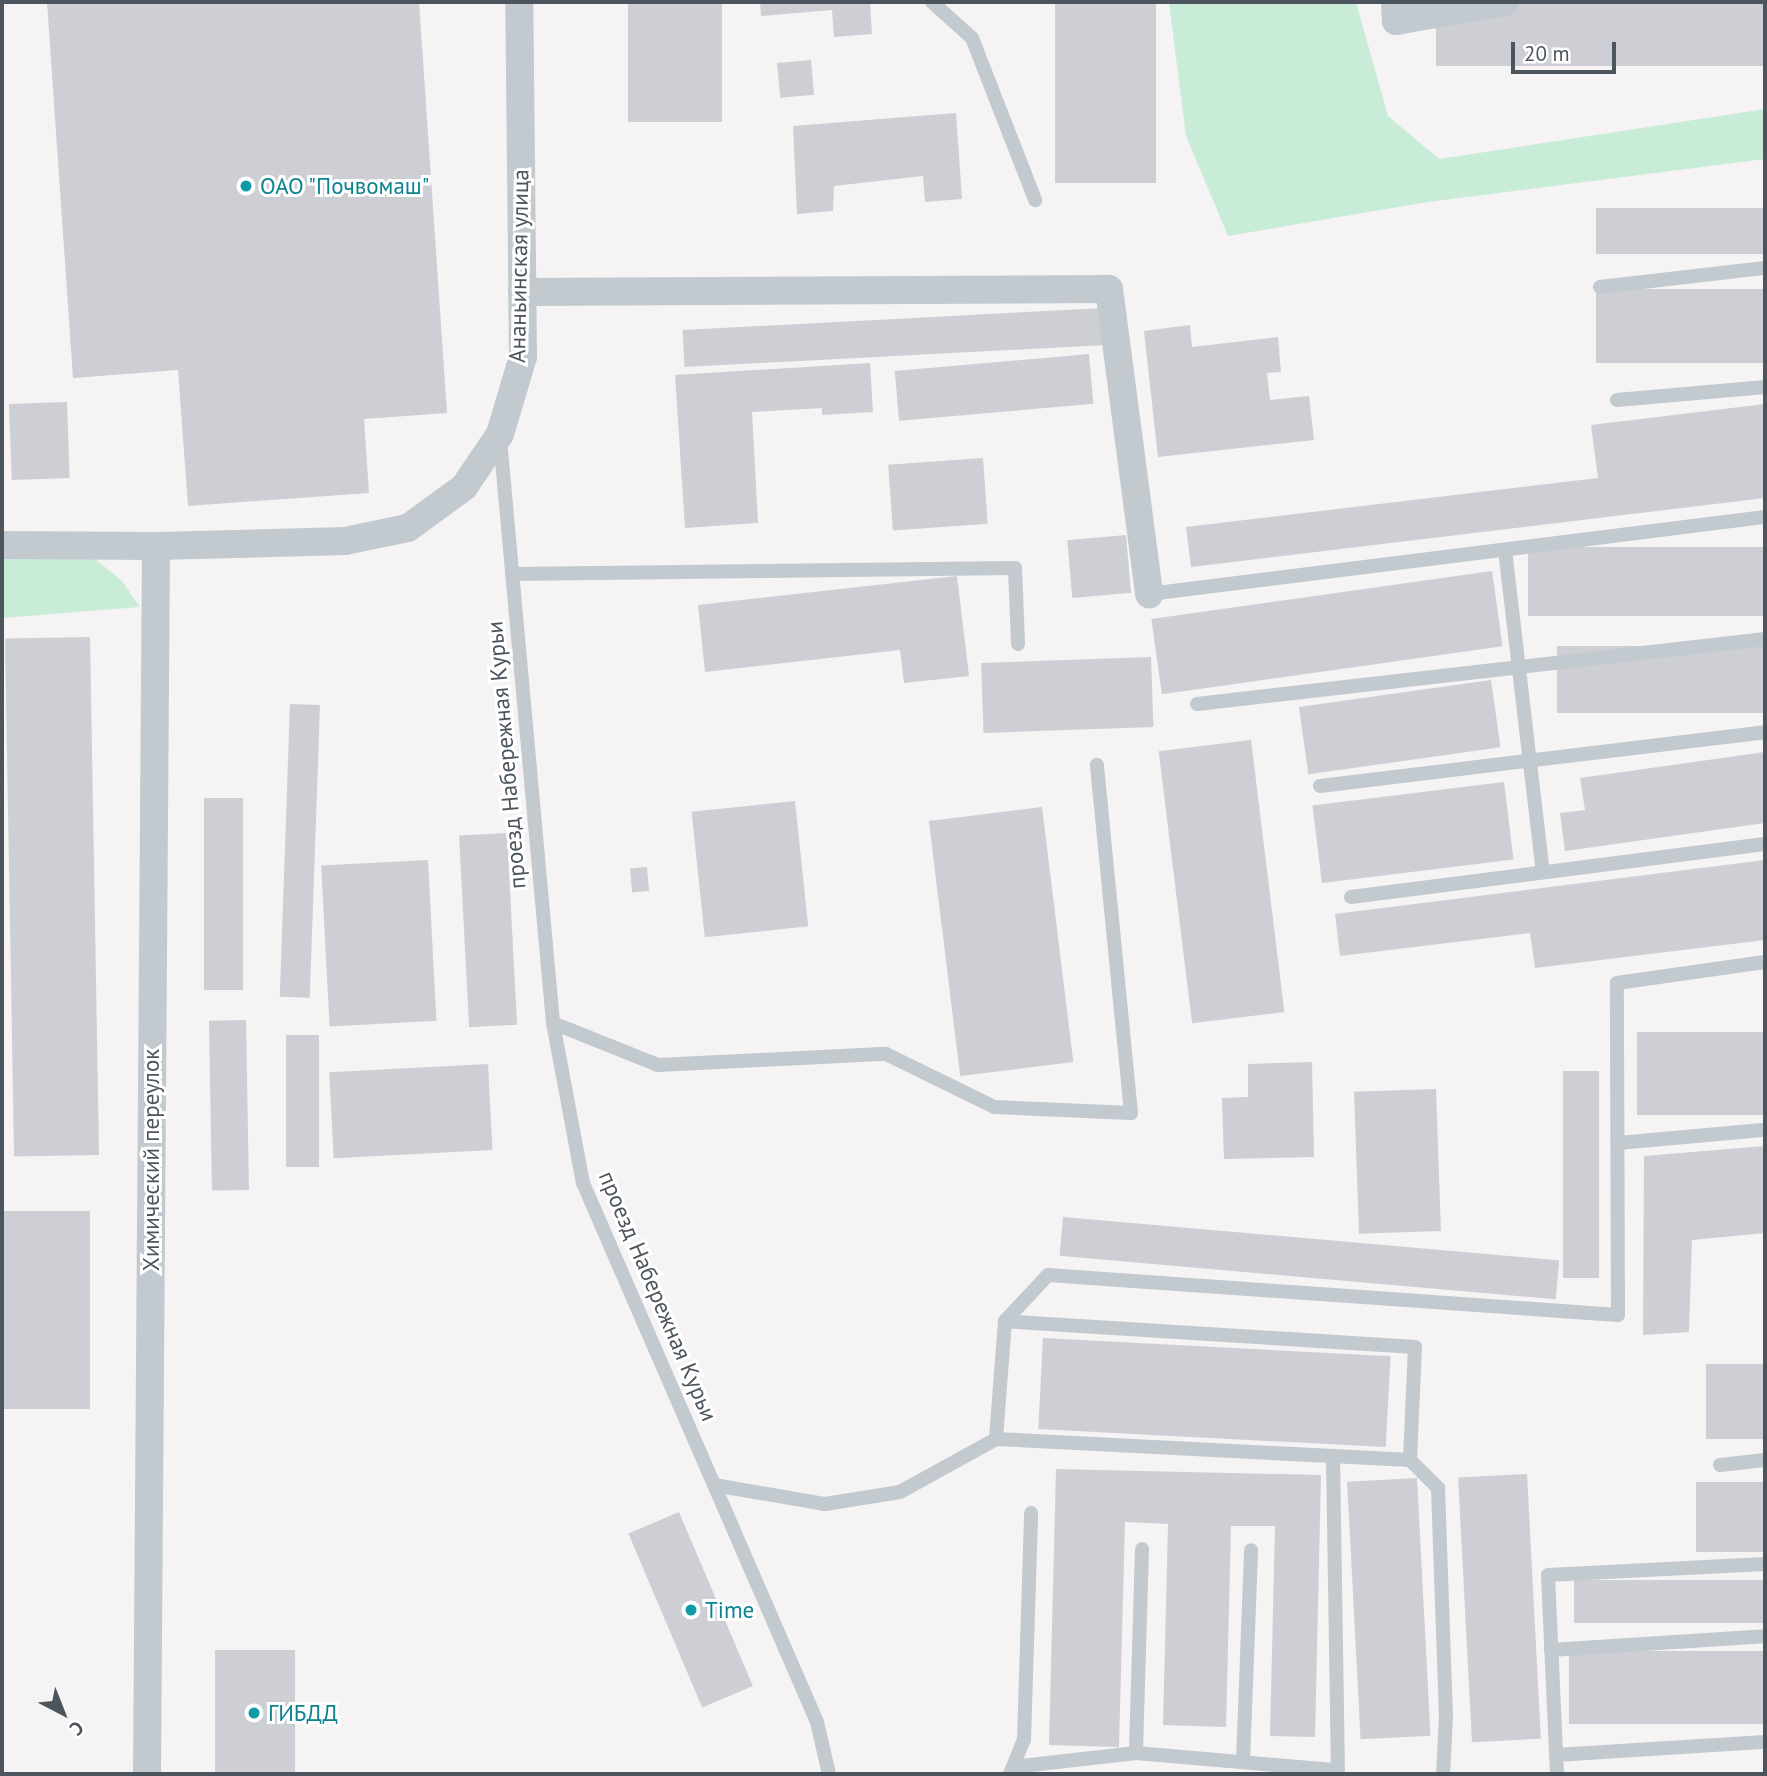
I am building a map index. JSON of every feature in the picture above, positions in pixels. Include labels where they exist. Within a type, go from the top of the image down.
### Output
[{"type":"street","name":"Ананьинская улица","points":[[2,545],[156,546],[345,541],[408,528],[464,487],[500,435],[523,357],[519,2]]},
{"type":"street","points":[[1395,2],[1396,22],[1504,2]]},
{"type":"street","points":[[522,292],[1109,289],[1149,594]]},
{"type":"street","name":"Химический переулок","points":[[146,1774],[156,546]]},
{"type":"lane","points":[[932,2],[972,38],[1035,200]]},
{"type":"lane","points":[[1600,286],[1765,268]]},
{"type":"lane","points":[[1617,400],[1765,387]]},
{"type":"lane","name":"проезд Набережная Курьи","points":[[500,435],[554,1023],[583,1183],[817,1722],[829,1774]]},
{"type":"lane","points":[[1149,594],[1765,517]]},
{"type":"lane","points":[[1505,550],[1521,667],[1528,761],[1543,872]]},
{"type":"lane","points":[[512,574],[1015,568],[1018,644]]},
{"type":"lane","points":[[1197,704],[1765,639]]},
{"type":"lane","points":[[1320,786],[1765,732]]},
{"type":"lane","points":[[554,1023],[658,1065],[886,1054],[994,1107],[1131,1113],[1097,765]]},
{"type":"lane","points":[[1351,897],[1765,844]]},
{"type":"lane","points":[[996,1439],[1006,1321],[1048,1275],[1618,1315],[1617,983],[1765,962]]},
{"type":"lane","points":[[1618,1143],[1765,1130]]},
{"type":"lane","points":[[1006,1321],[1415,1347],[1410,1460]]},
{"type":"lane","points":[[714,1485],[825,1504],[900,1492],[996,1439],[1410,1460],[1438,1488],[1446,1715],[1443,1774]]},
{"type":"lane","points":[[1011,1770],[1136,1753],[1243,1761],[1337,1772],[1333,1456]]},
{"type":"lane","points":[[1720,1465],[1765,1460]]},
{"type":"lane","points":[[1011,1770],[1024,1740],[1031,1513]]},
{"type":"lane","points":[[1136,1753],[1142,1549]]},
{"type":"lane","points":[[1243,1761],[1251,1550]]},
{"type":"lane","points":[[1556,1774],[1548,1575],[1765,1564]]},
{"type":"lane","points":[[1551,1650],[1765,1636]]},
{"type":"lane","points":[[1556,1755],[1765,1742]]},
{"type":"green space","points":[[1169,2],[1356,2],[1388,116],[1439,159],[1765,109],[1765,159],[1428,202],[1228,236],[1186,136]]},
{"type":"green space","points":[[3,557],[95,559],[122,581],[140,607],[3,618]]},
{"type":"building","name":"ОАО \"Почвомаш\"","points":[[47,2],[419,2],[447,413],[364,419],[369,493],[188,506],[178,370],[73,378]]},
{"type":"building","points":[[628,2],[722,2],[722,122],[628,122]]},
{"type":"building","points":[[760,2],[870,2],[872,34],[834,37],[832,10],[761,16]]},
{"type":"building","points":[[1055,2],[1156,2],[1156,183],[1055,183]]},
{"type":"building","points":[[1436,4],[1765,4],[1765,66],[1436,66]]},
{"type":"building","points":[[811,60],[814,95],[780,98],[777,63]]},
{"type":"building","points":[[956,113],[962,199],[925,202],[923,176],[834,186],[833,211],[797,214],[793,126]]},
{"type":"building","points":[[1596,208],[1765,208],[1765,254],[1596,254]]},
{"type":"building","points":[[1596,289],[1765,289],[1765,363],[1596,363]]},
{"type":"building","points":[[1104,308],[1106,345],[685,367],[683,330]]},
{"type":"building","points":[[1190,325],[1192,347],[1278,337],[1281,372],[1267,373],[1270,400],[1309,396],[1314,440],[1158,457],[1144,331]]},
{"type":"building","points":[[1089,354],[1093,404],[899,421],[895,371]]},
{"type":"building","points":[[870,363],[873,412],[822,415],[822,408],[752,412],[758,523],[685,528],[675,375]]},
{"type":"building","points":[[67,402],[70,478],[12,480],[9,404]]},
{"type":"building","points":[[1765,404],[1765,498],[1191,567],[1186,527],[1598,478],[1591,425]]},
{"type":"building","points":[[983,458],[988,524],[893,530],[888,465]]},
{"type":"building","points":[[1126,535],[1131,593],[1072,598],[1067,540]]},
{"type":"building","points":[[1528,547],[1765,547],[1765,616],[1528,616]]},
{"type":"building","points":[[1492,571],[1503,646],[1162,694],[1151,619]]},
{"type":"building","points":[[957,576],[969,676],[904,683],[900,650],[705,672],[698,605]]},
{"type":"building","points":[[90,637],[99,1155],[14,1156],[5,638]]},
{"type":"building","points":[[1557,646],[1765,646],[1765,713],[1557,713]]},
{"type":"building","points":[[1151,657],[1153,727],[984,733],[981,663]]},
{"type":"building","points":[[1491,680],[1500,747],[1308,774],[1299,707]]},
{"type":"building","points":[[290,704],[320,705],[310,998],[280,997]]},
{"type":"building","points":[[1251,740],[1284,1012],[1192,1023],[1159,751]]},
{"type":"building","points":[[1765,752],[1765,823],[1565,851],[1560,813],[1585,810],[1580,778]]},
{"type":"building","points":[[1504,782],[1514,859],[1322,883],[1312,806]]},
{"type":"building","points":[[204,798],[243,798],[243,990],[204,990]]},
{"type":"building","points":[[795,801],[808,926],[705,937],[692,812]]},
{"type":"building","points":[[1042,807],[1073,1062],[960,1076],[929,821]]},
{"type":"building","points":[[507,833],[517,1025],[469,1027],[459,836]]},
{"type":"building","points":[[428,860],[436,1021],[330,1026],[321,866]]},
{"type":"building","points":[[1765,860],[1765,940],[1535,968],[1530,933],[1340,956],[1335,914]]},
{"type":"building","points":[[647,867],[649,891],[632,892],[630,868]]},
{"type":"building","points":[[246,1020],[249,1190],[212,1191],[209,1021]]},
{"type":"building","points":[[1637,1032],[1765,1032],[1765,1115],[1637,1115]]},
{"type":"building","points":[[286,1035],[319,1035],[319,1167],[286,1167]]},
{"type":"building","points":[[1312,1062],[1314,1157],[1224,1159],[1222,1098],[1248,1097],[1248,1064]]},
{"type":"building","points":[[488,1064],[493,1150],[334,1158],[329,1072]]},
{"type":"building","points":[[1563,1071],[1599,1071],[1599,1278],[1563,1278]]},
{"type":"building","points":[[1436,1089],[1441,1231],[1359,1234],[1354,1092]]},
{"type":"building","points":[[1765,1146],[1765,1233],[1692,1240],[1689,1332],[1643,1335],[1644,1156]]},
{"type":"building","points":[[4,1211],[90,1211],[90,1409],[4,1409]]},
{"type":"building","points":[[1063,1217],[1559,1260],[1556,1299],[1060,1256]]},
{"type":"building","points":[[1043,1338],[1391,1356],[1386,1447],[1038,1429]]},
{"type":"building","points":[[1706,1364],[1765,1364],[1765,1439],[1706,1439]]},
{"type":"building","points":[[1056,1469],[1321,1475],[1315,1737],[1270,1736],[1275,1526],[1231,1526],[1226,1727],[1163,1725],[1168,1524],[1125,1522],[1119,1747],[1049,1745]]},
{"type":"building","points":[[1527,1474],[1541,1739],[1472,1742],[1458,1478]]},
{"type":"building","points":[[1417,1478],[1431,1736],[1361,1739],[1347,1482]]},
{"type":"building","points":[[1696,1482],[1765,1482],[1765,1552],[1696,1552]]},
{"type":"building","name":"Time","points":[[679,1512],[753,1686],[702,1707],[628,1533]]},
{"type":"building","points":[[1574,1580],[1765,1580],[1765,1623],[1574,1623]]},
{"type":"building","name":"ГИБДД","points":[[215,1650],[295,1650],[295,1774],[215,1774]]},
{"type":"building","points":[[1569,1651],[1765,1651],[1765,1724],[1569,1724]]},
{"type":"place","name":"ОАО \"Почвомаш\"","points":[[246,186]]},
{"type":"place","name":"Time","points":[[691,1610]]},
{"type":"place","name":"ГИБДД","points":[[254,1713]]}]
